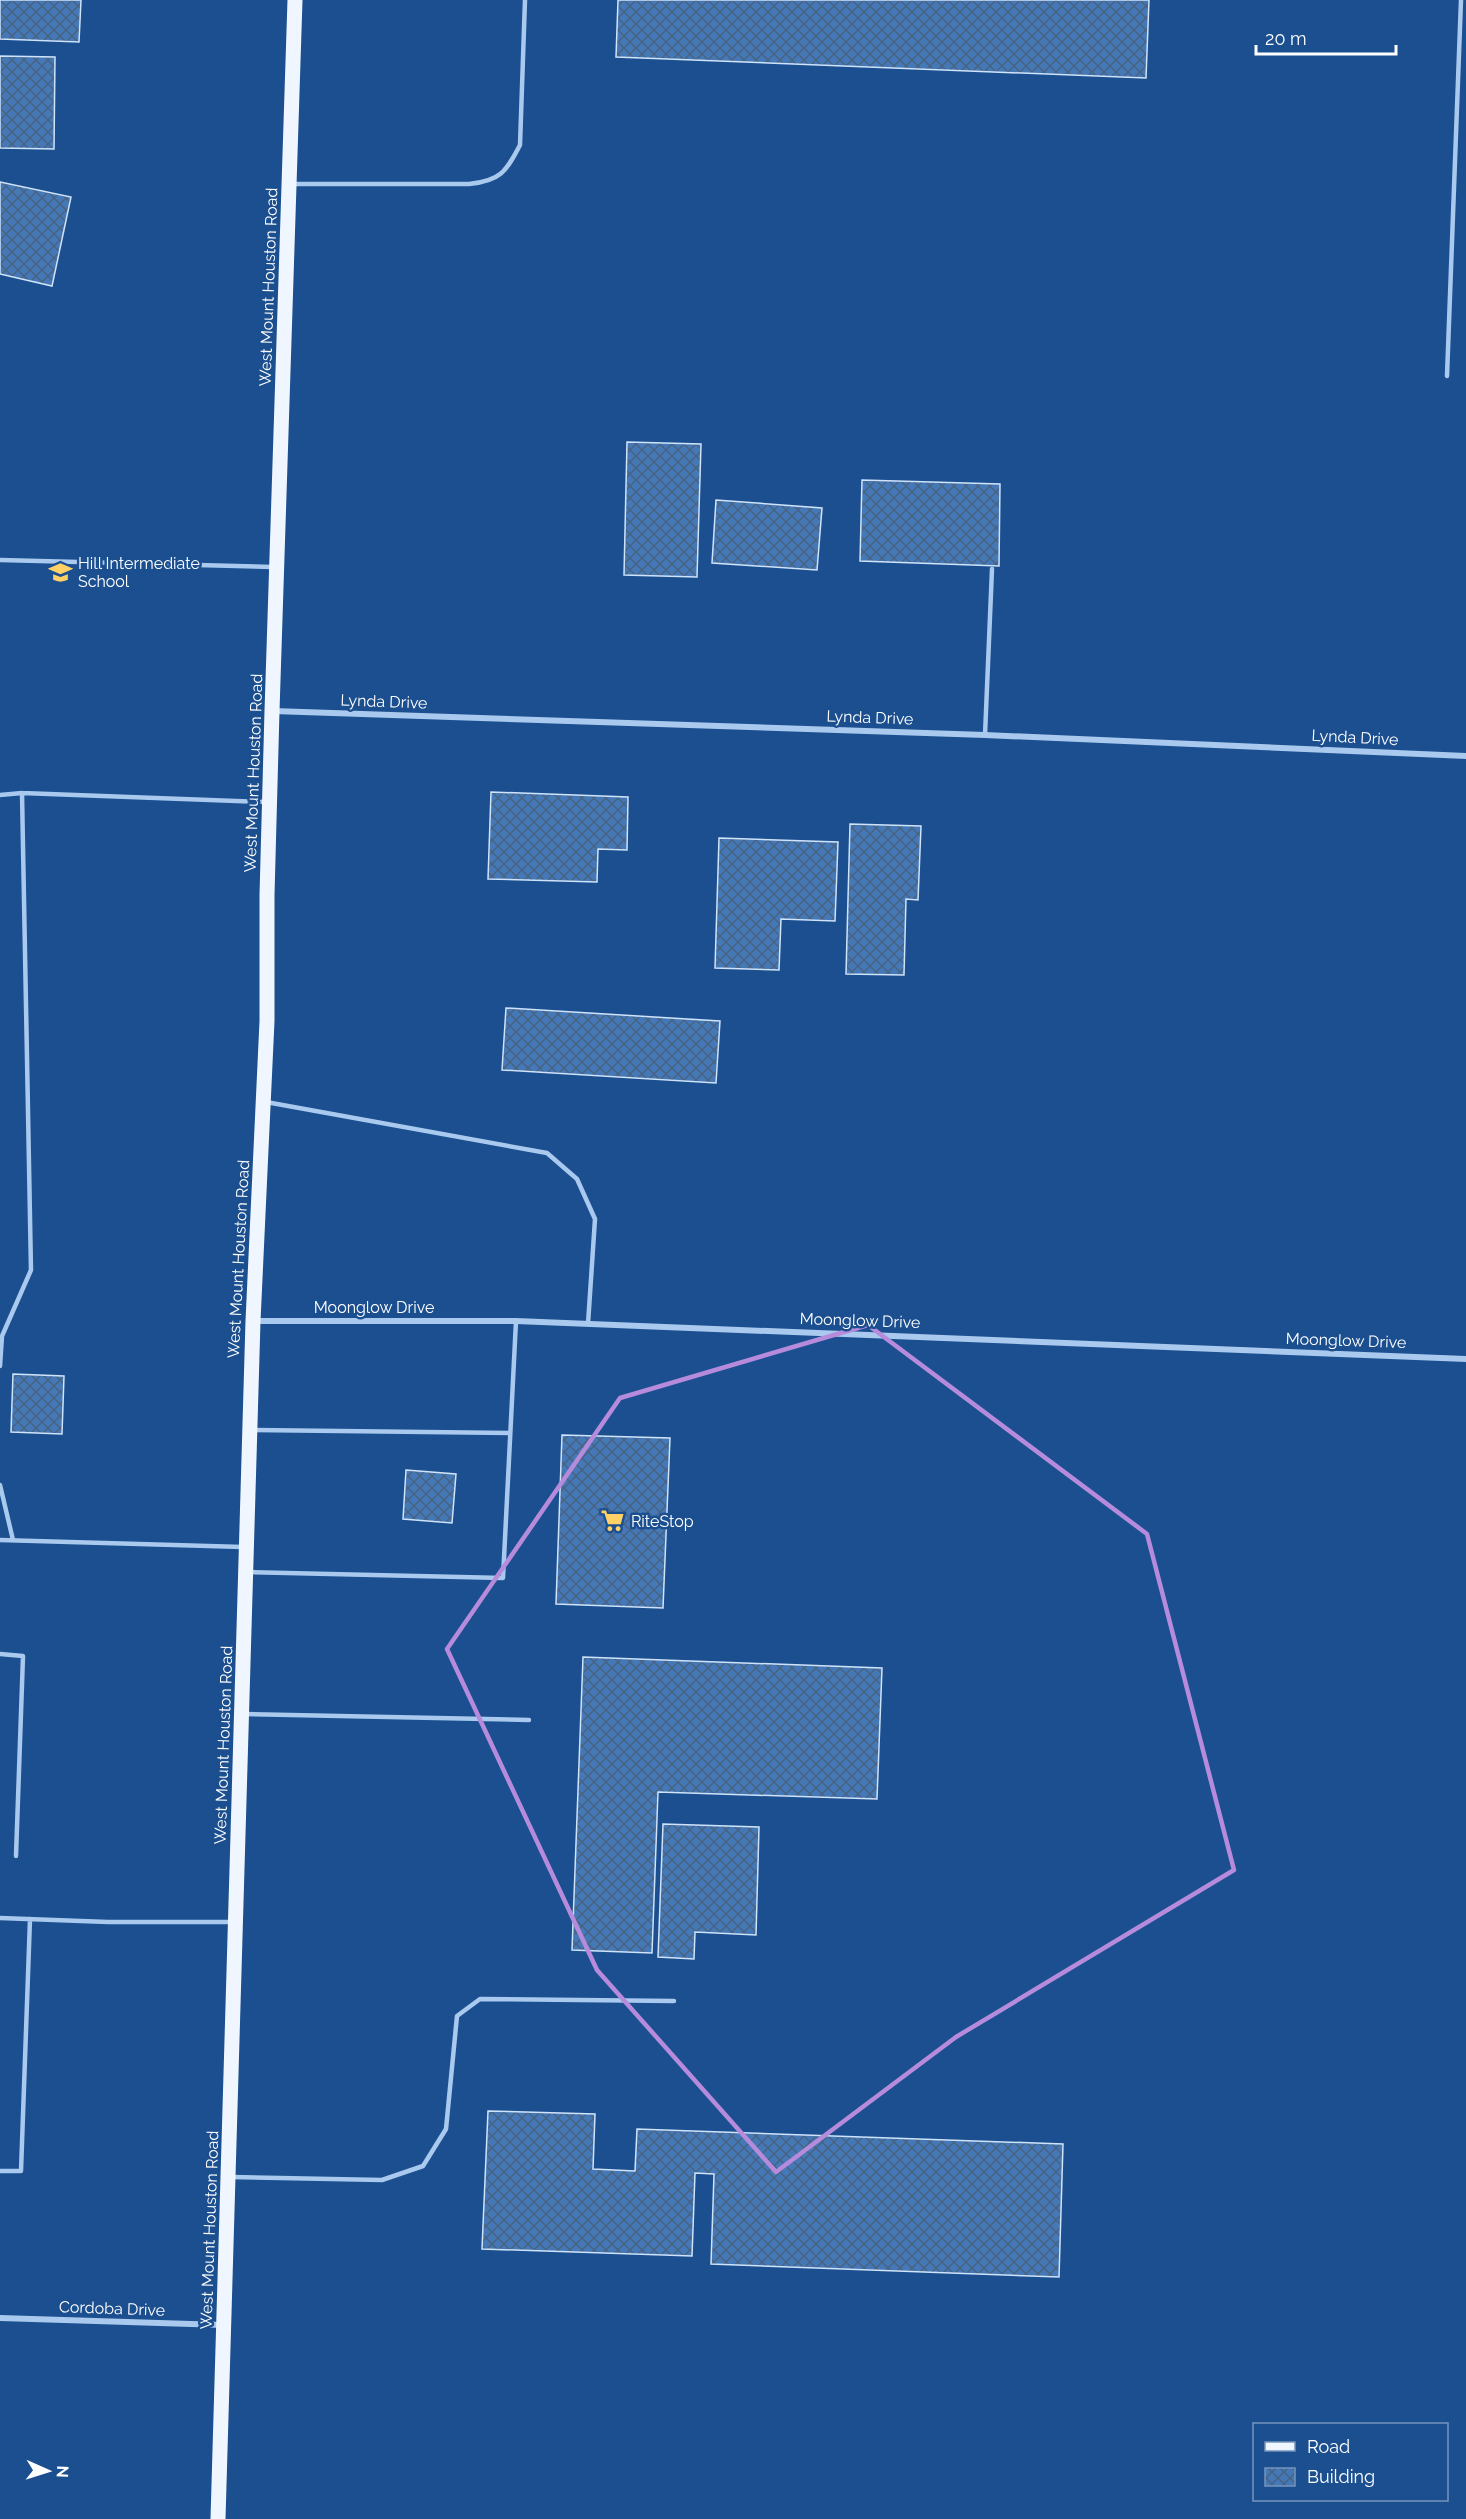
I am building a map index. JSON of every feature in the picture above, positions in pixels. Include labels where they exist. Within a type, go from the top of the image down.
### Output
[{"type":"main road","name":"West Mount Houston Road","points":[[218,2519],[295,0]]},
{"type":"street","name":"Lynda Drive","points":[[272,711],[985,735],[1466,756]]},
{"type":"street","name":"Moonglow Drive","points":[[253,1321],[516,1321],[1466,1359]]},
{"type":"street","name":"Cordoba Drive","points":[[0,2318],[224,2325]]},
{"type":"lane","points":[[289,184],[490,182],[510,165],[520,145],[525,0]]},
{"type":"lane","points":[[1447,376],[1461,0]]},
{"type":"lane","points":[[0,560],[277,567]]},
{"type":"lane","points":[[985,735],[992,569]]},
{"type":"lane","points":[[0,1366],[2,1336],[31,1270],[22,793]]},
{"type":"lane","points":[[0,795],[22,793],[270,802]]},
{"type":"lane","points":[[263,1102],[547,1152],[577,1179],[595,1219],[588,1324]]},
{"type":"lane","points":[[246,1572],[503,1578],[516,1321]]},
{"type":"lane","points":[[250,1430],[510,1433]]},
{"type":"lane","points":[[0,1485],[13,1540]]},
{"type":"lane","points":[[0,1540],[246,1547]]},
{"type":"lane","points":[[0,1654],[23,1656],[16,1857]]},
{"type":"lane","points":[[241,1714],[528,1720]]},
{"type":"lane","points":[[0,1918],[235,1923]]},
{"type":"lane","points":[[0,2171],[21,2171],[30,1919]]},
{"type":"lane","points":[[228,2177],[382,2180],[423,2166],[446,2129],[457,2016],[480,1999],[674,2001]]},
{"type":"highlighted area","points":[[868,1325],[1147,1534],[1234,1870],[956,2037],[776,2172],[597,1970],[447,1649],[620,1398]]},
{"type":"building","points":[[0,0],[81,0],[79,42],[0,39]]},
{"type":"building","points":[[618,0],[1149,0],[1146,78],[616,57]]},
{"type":"building","points":[[0,56],[55,57],[54,149],[0,148]]},
{"type":"building","points":[[0,182],[71,197],[52,286],[0,274]]},
{"type":"building","points":[[627,442],[701,444],[697,577],[624,575]]},
{"type":"building","points":[[862,480],[1000,484],[999,566],[860,561]]},
{"type":"building","points":[[716,500],[822,508],[817,570],[712,563]]},
{"type":"building","points":[[491,792],[628,797],[627,850],[598,849],[597,882],[488,879]]},
{"type":"building","points":[[850,824],[921,826],[918,900],[906,899],[904,975],[846,974]]},
{"type":"building","points":[[719,838],[838,842],[835,921],[781,919],[779,970],[715,968]]},
{"type":"building","points":[[506,1008],[720,1021],[716,1083],[502,1070]]},
{"type":"building","points":[[13,1374],[64,1376],[62,1434],[11,1432]]},
{"type":"building","name":"RiteStop","points":[[562,1435],[670,1438],[663,1608],[556,1604]]},
{"type":"building","points":[[406,1470],[456,1474],[452,1523],[403,1519]]},
{"type":"building","points":[[583,1657],[882,1668],[877,1799],[658,1792],[652,1953],[572,1950]]},
{"type":"building","points":[[663,1824],[759,1827],[756,1935],[695,1932],[694,1959],[658,1957]]},
{"type":"building","points":[[488,2111],[595,2114],[593,2169],[635,2171],[637,2129],[1063,2144],[1059,2277],[711,2264],[714,2174],[695,2173],[692,2256],[482,2249]]},
{"type":"place","name":"Hill Intermediate School","points":[[60,572]]},
{"type":"place","name":"RiteStop","points":[[613,1521]]}]
